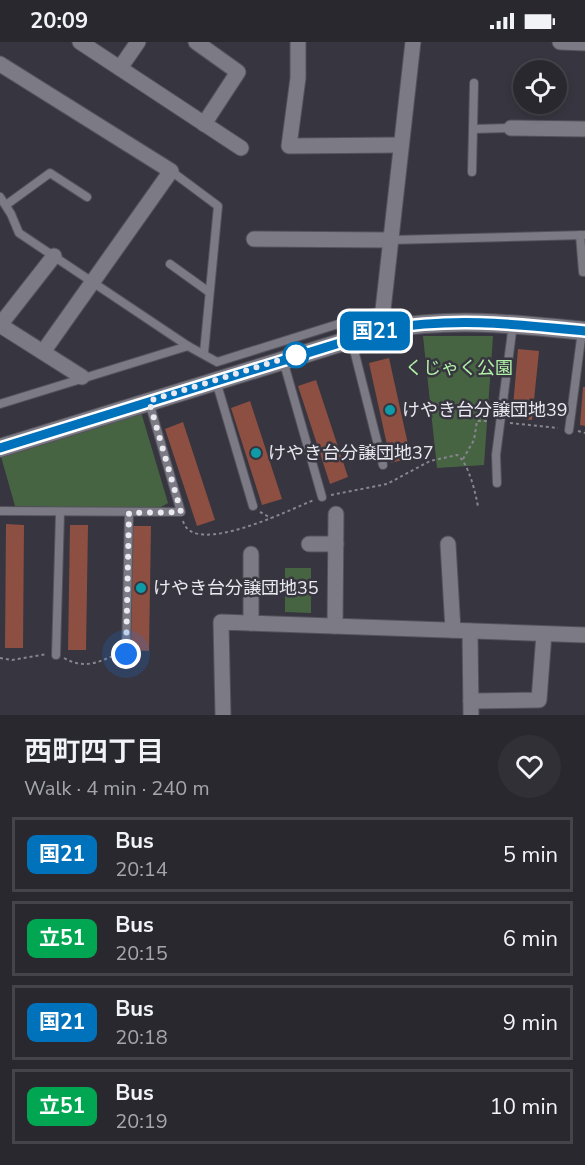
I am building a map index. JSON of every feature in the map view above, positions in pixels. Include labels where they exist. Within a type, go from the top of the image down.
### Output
[{"type":"street","points":[[80,42],[241,148]]},
{"type":"street","points":[[120,68],[138,42]]},
{"type":"street","points":[[196,42],[238,72],[204,124]]},
{"type":"street","points":[[298,42],[298,78],[288,146],[402,145]]},
{"type":"street","points":[[383,310],[413,42]]},
{"type":"street","points":[[560,42],[585,43]]},
{"type":"street","points":[[0,63],[171,171],[43,352]]},
{"type":"street","points":[[511,128],[585,129]]},
{"type":"street","points":[[254,239],[391,240]]},
{"type":"street","points":[[54,256],[0,325],[82,377]]},
{"type":"street","points":[[0,448],[216,381],[357,330],[423,322],[475,321],[583,331]]},
{"type":"street","points":[[334,626],[336,514]]},
{"type":"street","points":[[309,543],[336,544]]},
{"type":"street","points":[[448,544],[453,630]]},
{"type":"street","points":[[251,554],[251,623]]},
{"type":"street","points":[[223,715],[221,622],[585,635]]},
{"type":"street","points":[[470,631],[471,708],[539,700],[544,634]]},
{"type":"lane","points":[[472,172],[474,83]]},
{"type":"lane","points":[[473,129],[511,128]]},
{"type":"lane","points":[[171,171],[218,206],[204,353]]},
{"type":"lane","points":[[6,205],[50,173],[87,197]]},
{"type":"lane","points":[[0,196],[19,233],[188,345],[218,362],[357,330],[383,310]]},
{"type":"lane","points":[[391,240],[583,235],[583,272],[585,272]]},
{"type":"lane","points":[[170,264],[209,292]]},
{"type":"lane","points":[[497,483],[496,455],[513,324]]},
{"type":"lane","points":[[357,330],[383,465]]},
{"type":"lane","points":[[569,430],[583,331]]},
{"type":"lane","points":[[0,404],[188,345]]},
{"type":"lane","points":[[282,359],[322,497]]},
{"type":"lane","points":[[216,381],[254,508]]},
{"type":"lane","points":[[0,511],[181,512],[149,401]]},
{"type":"lane","points":[[56,655],[60,513]]},
{"type":"lane","points":[[126,654],[129,513]]},
{"type":"path","points":[[463,459],[470,449],[477,421],[585,433]]},
{"type":"path","points":[[181,512],[185,525],[195,534],[234,532],[322,497],[387,484],[429,461],[448,455],[463,459]]},
{"type":"path","points":[[463,459],[476,490],[477,507]]},
{"type":"path","points":[[253,525],[254,508]]},
{"type":"green space","name":"くじゃく公園","points":[[423,336],[493,336],[484,465],[437,468]]},
{"type":"green space","points":[[141,412],[168,503],[156,510],[15,506],[0,453]]},
{"type":"green space","points":[[285,568],[311,568],[311,613],[285,612]]},
{"type":"building","points":[[518,349],[539,351],[532,420],[512,418]]},
{"type":"building","name":"けやき台分譲団地39","points":[[389,358],[411,458],[391,463],[369,363]]},
{"type":"building","points":[[316,380],[348,477],[330,484],[298,386]]},
{"type":"building","points":[[583,387],[585,387],[585,426],[580,425]]},
{"type":"building","name":"けやき台分譲団地37","points":[[250,401],[282,499],[262,505],[231,408]]},
{"type":"building","points":[[183,422],[215,520],[197,526],[165,429]]},
{"type":"building","points":[[6,524],[24,525],[23,648],[5,648]]},
{"type":"building","points":[[70,525],[88,525],[86,650],[68,650]]},
{"type":"building","name":"けやき台分譲団地35","points":[[132,526],[151,526],[149,651],[131,650]]},
{"type":"bus line","name":"国21","points":[[0,448],[385,329],[423,322],[475,321],[585,331]]},
{"type":"place","name":"けやき台分譲団地39","points":[[390,410]]},
{"type":"place","name":"けやき台分譲団地37","points":[[256,453]]},
{"type":"place","name":"けやき台分譲団地35","points":[[141,588]]},
{"type":"route","points":[[126,654],[129,513],[181,512],[149,401],[305,352],[296,355]]}]
